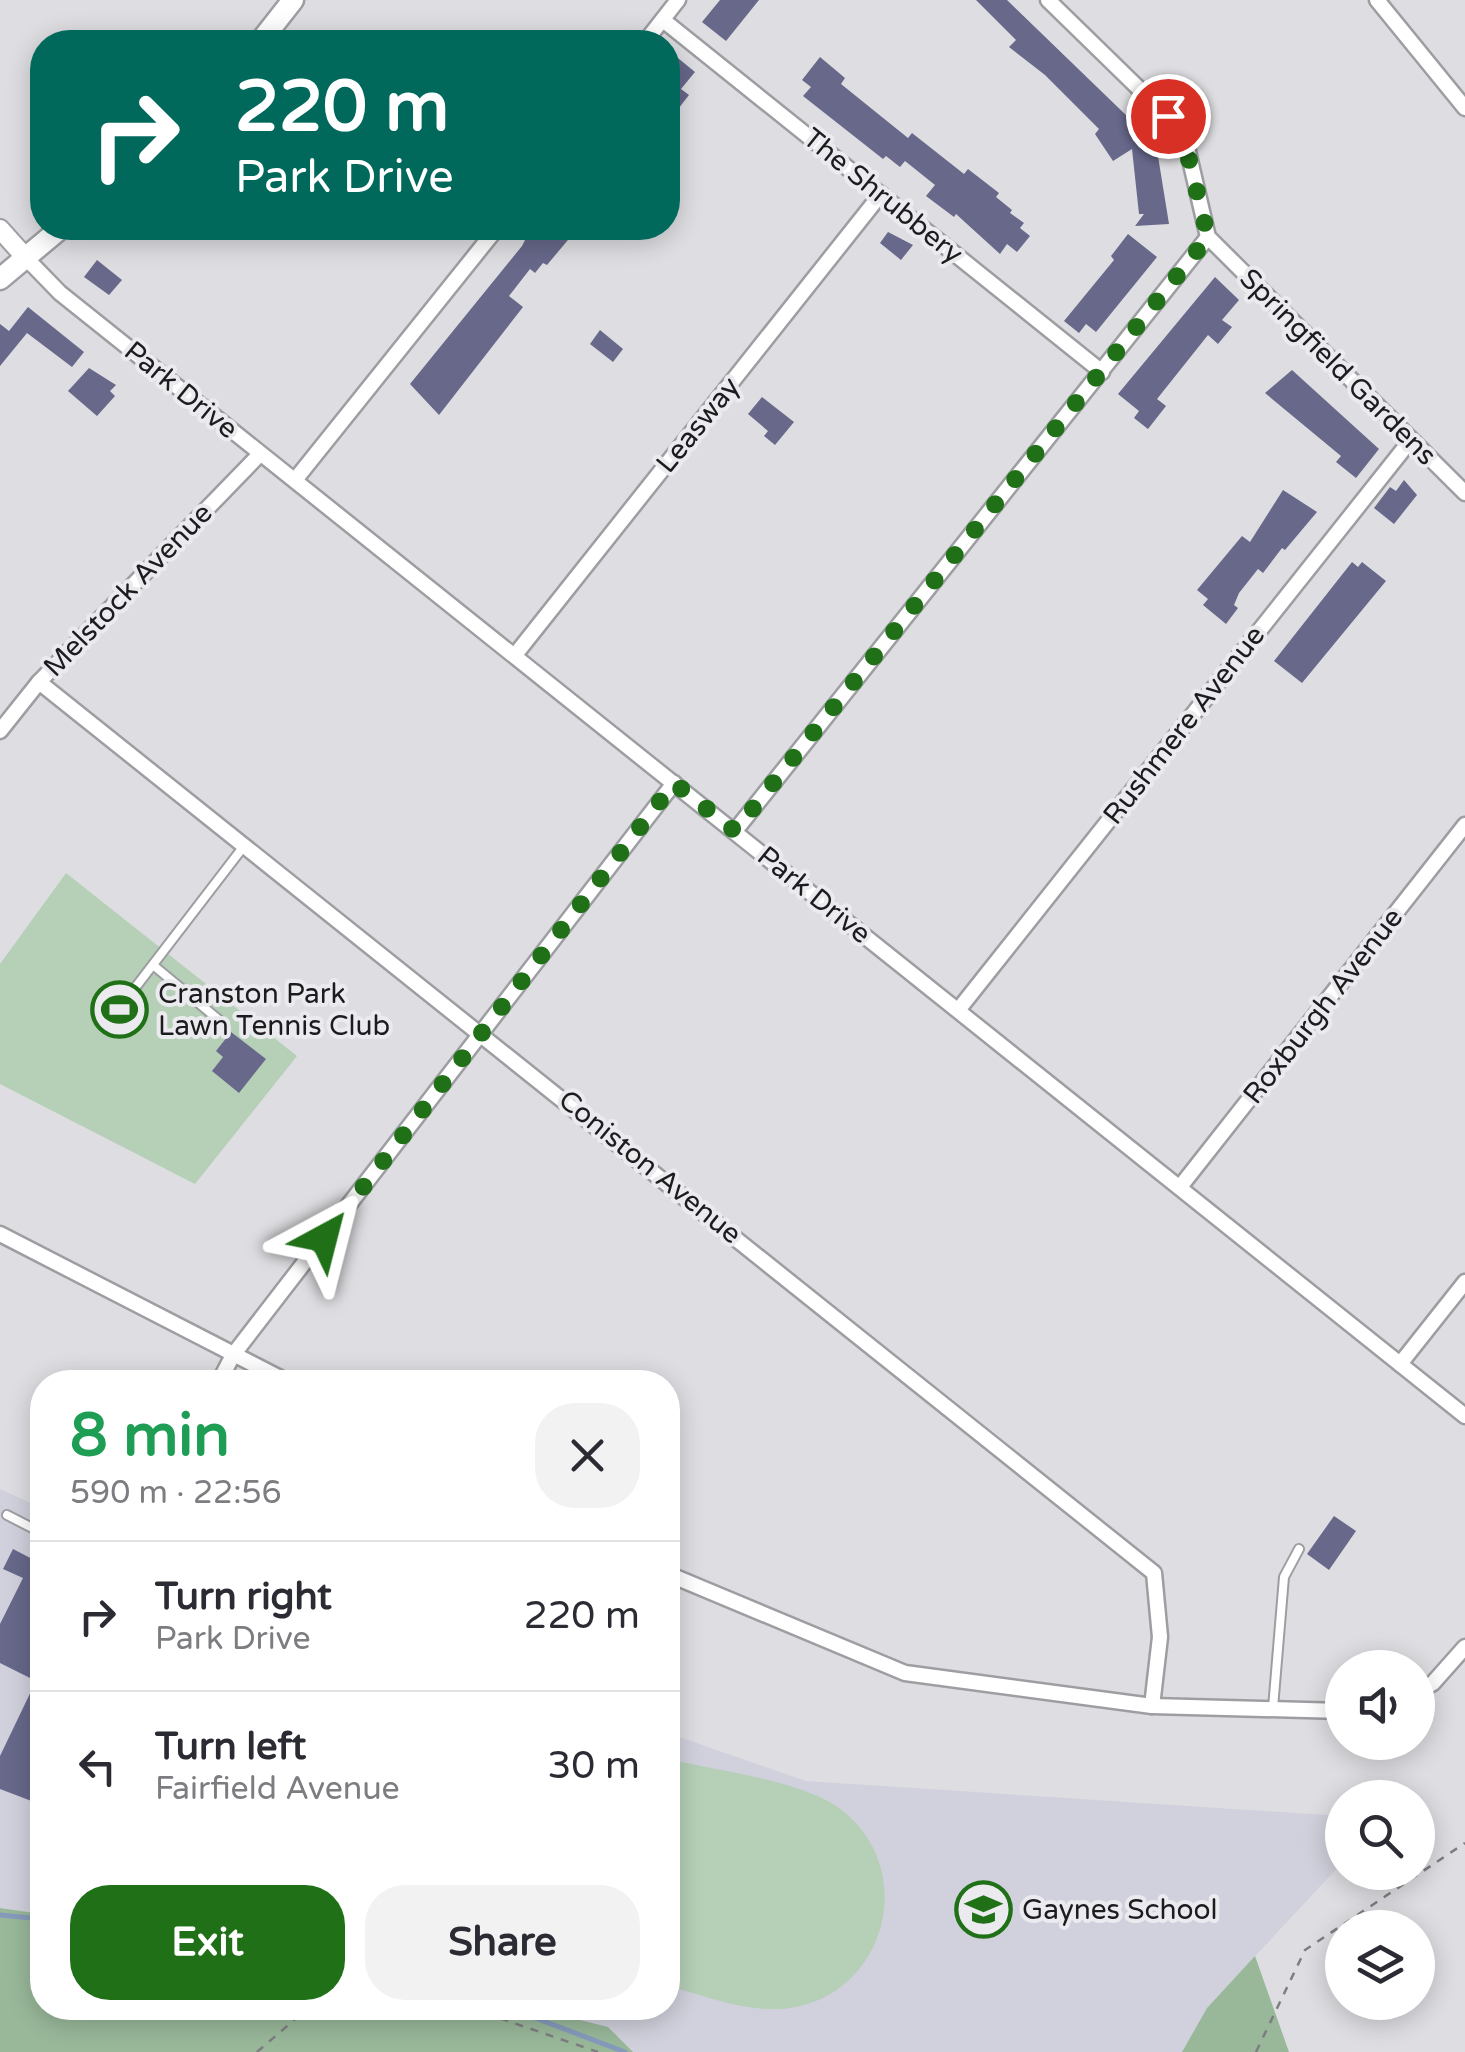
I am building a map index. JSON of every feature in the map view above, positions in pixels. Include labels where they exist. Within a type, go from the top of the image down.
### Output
[{"type":"main road","points":[[269,30],[293,0]]},
{"type":"main road","points":[[0,280],[47,240]]},
{"type":"street","points":[[655,30],[678,0]]},
{"type":"street","points":[[735,831],[1208,237],[1186,147],[1168,116],[1048,0]]},
{"type":"street","points":[[1377,0],[1465,108]]},
{"type":"street","name":"The Shrubbery","points":[[663,20],[676,30]]},
{"type":"street","name":"The Shrubbery","points":[[680,34],[1102,372]]},
{"type":"street","name":"Leasway","points":[[515,655],[881,194]]},
{"type":"street","points":[[0,229],[26,258]]},
{"type":"street","name":"Springfield Gardens","points":[[1208,237],[1465,493]]},
{"type":"street","points":[[295,480],[487,240]]},
{"type":"street","name":"Park Drive","points":[[26,258],[60,293],[260,454],[1465,1416]]},
{"type":"street","name":"Rushmere Avenue","points":[[958,1010],[1410,441]]},
{"type":"street","name":"Melstock Avenue","points":[[0,732],[38,682],[260,454]]},
{"type":"street","name":"Coniston Avenue","points":[[38,682],[484,1034],[1154,1573],[1160,1637],[1152,1706]]},
{"type":"street","points":[[225,1370],[674,783]]},
{"type":"street","name":"Roxburgh Avenue","points":[[1180,1187],[1465,824]]},
{"type":"street","points":[[0,1234],[264,1370]]},
{"type":"street","points":[[1400,1364],[1465,1282]]},
{"type":"street","points":[[680,1579],[905,1673],[1152,1706],[1325,1710]]},
{"type":"street","points":[[1435,1682],[1465,1648]]},
{"type":"lane","points":[[125,1000],[244,846]]},
{"type":"lane","points":[[153,965],[226,1024]]},
{"type":"lane","points":[[6,1516],[30,1527]]},
{"type":"lane","points":[[1272,1708],[1284,1578],[1299,1549]]},
{"type":"path","points":[[1256,2052],[1306,1950],[1465,1844]]},
{"type":"path","points":[[256,2052],[294,2020]]},
{"type":"path","points":[[505,2020],[598,2052]]},
{"type":"shaded area","points":[[0,1489],[30,1503],[30,1912],[0,1908]]},
{"type":"shaded area","name":"Gaynes School","points":[[680,1737],[806,1781],[1325,1815],[1325,1881],[1207,2008],[1182,2052],[625,2052],[558,2020],[680,2020]]},
{"type":"green space","name":"Cranston Park Lawn Tennis Club","points":[[66,873],[297,1056],[195,1184],[0,1084],[0,964]]},
{"type":"green space","points":[[680,1761],[784,1784],[827,1800],[866,1836],[880,1864],[885,1894],[881,1924],[870,1953],[852,1977],[827,1996],[796,2007],[764,2009],[680,1989]]},
{"type":"green space","points":[[0,1908],[30,1912],[30,2020],[580,2020],[608,2027],[633,2052],[0,2052]]},
{"type":"green space","points":[[1255,1956],[1289,2052],[1182,2052],[1207,2008]]},
{"type":"building","points":[[720,0],[759,0],[726,41],[702,22]]},
{"type":"building","points":[[976,0],[1007,0],[1129,118],[1128,110],[1152,150],[1157,150],[1169,224],[1135,226],[1144,214],[1139,214],[1132,149],[1113,161],[1095,134],[1099,129],[1045,75],[1009,47],[1016,40]]},
{"type":"building","points":[[820,57],[845,78],[841,84],[908,138],[912,133],[964,174],[968,169],[999,193],[996,197],[1024,223],[1020,228],[1030,236],[1017,252],[1007,244],[1000,254],[956,214],[954,217],[926,196],[935,185],[905,161],[900,167],[886,156],[883,159],[803,96],[811,87],[802,80]]},
{"type":"building","points":[[680,60],[695,72],[681,89],[689,95],[680,107]]},
{"type":"building","points":[[888,232],[913,245],[901,260],[880,243]]},
{"type":"building","points":[[1128,234],[1157,257],[1096,332],[1086,324],[1079,333],[1064,321],[1114,260],[1111,256]]},
{"type":"building","points":[[525,240],[568,240],[547,265],[543,263],[535,273],[530,269],[509,296],[523,307],[439,415],[410,384]]},
{"type":"building","points":[[97,260],[122,280],[109,295],[84,277]]},
{"type":"building","points":[[1215,277],[1239,300],[1222,320],[1232,327],[1218,344],[1208,335],[1157,399],[1166,406],[1148,429],[1134,418],[1139,411],[1118,394]]},
{"type":"building","points":[[28,307],[84,352],[72,367],[27,333],[0,366],[0,324],[9,331]]},
{"type":"building","points":[[600,330],[623,349],[613,362],[590,344]]},
{"type":"building","points":[[89,368],[116,385],[110,391],[115,396],[97,416],[68,391]]},
{"type":"building","points":[[1292,370],[1379,449],[1356,478],[1336,462],[1341,456],[1265,393]]},
{"type":"building","points":[[762,397],[794,422],[775,445],[764,436],[768,431],[748,414]]},
{"type":"building","points":[[1404,480],[1417,495],[1394,524],[1374,508],[1390,487],[1396,491]]},
{"type":"building","points":[[1283,490],[1317,512],[1263,573],[1258,569],[1239,593],[1234,605],[1238,608],[1226,624],[1203,605],[1208,599],[1197,590],[1242,536],[1250,542]]},
{"type":"building","points":[[1352,562],[1358,567],[1362,562],[1386,581],[1302,683],[1274,661]]},
{"type":"building","points":[[231,1032],[266,1059],[239,1093],[212,1071],[223,1057],[216,1051]]},
{"type":"building","points":[[1334,1516],[1356,1531],[1329,1570],[1307,1554]]},
{"type":"building","points":[[13,1549],[30,1558],[30,1678],[0,1663],[0,1624],[23,1578],[3,1569]]},
{"type":"building","points":[[30,1694],[30,1800],[0,1789],[0,1756]]},
{"type":"waterway","points":[[0,1915],[30,1918]]},
{"type":"waterway","points":[[541,2020],[625,2052]]},
{"type":"place","name":"Cranston Park Lawn Tennis Club","points":[[119,1010]]},
{"type":"place","name":"Gaynes School","points":[[983,1910]]},
{"type":"route","points":[[324,1238],[674,783],[735,831],[1208,237],[1186,147],[1168,116]]}]
